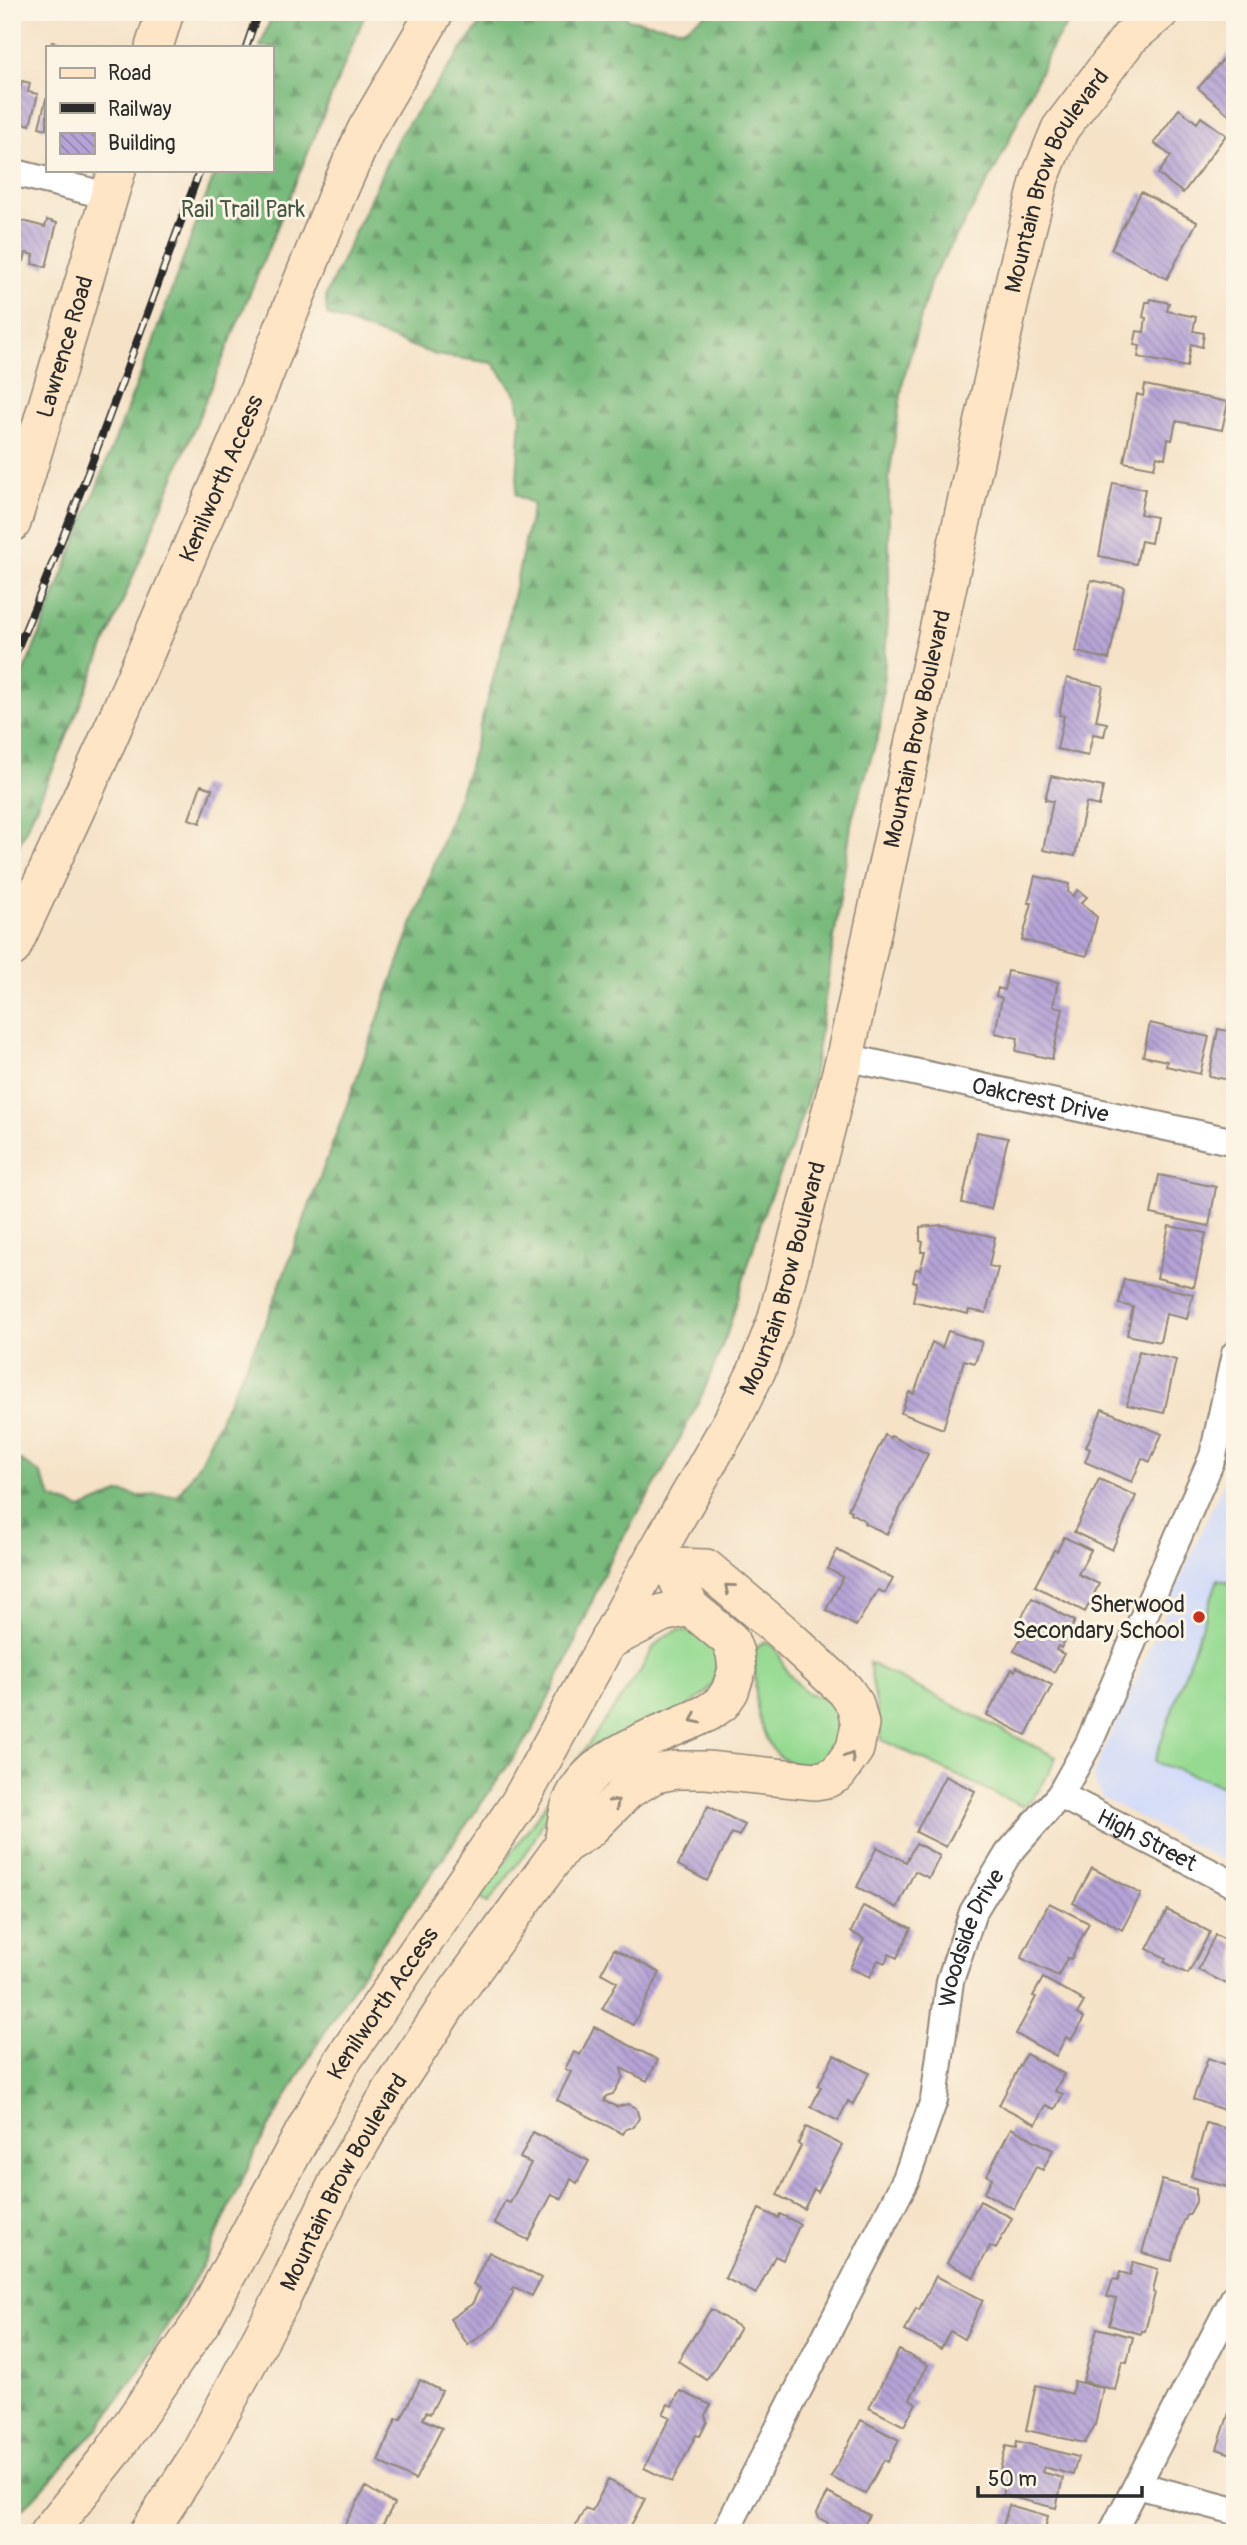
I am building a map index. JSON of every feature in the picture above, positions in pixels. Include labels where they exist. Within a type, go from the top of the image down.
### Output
[{"type":"main road","points":[[155,46],[165,12]]},
{"type":"main road","name":"Kenilworth Access","points":[[12,948],[102,753],[238,440],[366,130],[435,12]]},
{"type":"main road","name":"Mountain Brow Boulevard","points":[[706,1466],[757,1370],[776,1321],[845,1058],[1015,278],[1041,178],[1060,129],[1129,38],[1160,12]]},
{"type":"main road","name":"Lawrence Road","points":[[12,523],[24,442],[113,183]]},
{"type":"main road","name":"Kenilworth Access","points":[[48,2533],[113,2453],[204,2318],[341,2063],[519,1803],[608,1640],[663,1562],[706,1466]]},
{"type":"main road","name":"Mountain Brow Boulevard","points":[[563,1846],[571,1803],[599,1768],[623,1751],[709,1712],[722,1703],[730,1690],[737,1670],[730,1640],[690,1607],[663,1562]]},
{"type":"main road","name":"Mountain Brow Boulevard","points":[[148,2533],[200,2453],[281,2300],[338,2181],[388,2096],[448,2004],[563,1846],[588,1830],[628,1790],[656,1774],[676,1770],[707,1770],[815,1781],[838,1773],[855,1749],[860,1724],[855,1704],[845,1690],[781,1631],[706,1568],[663,1562]]},
{"type":"main road","points":[[608,1640],[662,1614],[690,1607]]},
{"type":"street","points":[[12,172],[113,183]]},
{"type":"street","name":"Oakcrest Drive","points":[[845,1058],[1235,1142]]},
{"type":"street","name":"Woodside Drive","points":[[725,2533],[906,2179],[934,2100],[950,1981],[973,1912],[1009,1854],[1060,1796],[1089,1743],[1213,1456],[1235,1354]]},
{"type":"street","name":"High Street","points":[[1060,1796],[1235,1885]]},
{"type":"street","points":[[1112,2533],[1235,2296]]},
{"type":"street","points":[[1137,2485],[1235,2511]]},
{"type":"shaded area","name":"Sherwood Secondary School","points":[[1235,1456],[1235,1867],[1102,1798],[1094,1781],[1094,1772]]},
{"type":"green space","name":"Rail Trail Park","points":[[273,12],[366,12],[58,758],[12,860],[12,699],[144,365],[215,172],[273,172],[273,46],[260,46]]},
{"type":"green space","points":[[489,12],[624,12],[627,19],[683,29],[710,12],[1076,12],[1052,46],[997,166],[931,280],[903,381],[889,478],[889,601],[880,729],[852,819],[812,1085],[791,1149],[766,1206],[727,1334],[703,1393],[662,1473],[609,1561],[570,1654],[533,1730],[361,1974],[310,2056],[256,2150],[205,2261],[146,2361],[100,2426],[12,2519],[12,1455],[40,1473],[52,1498],[81,1509],[121,1492],[138,1496],[178,1495],[200,1462],[266,1322],[468,770],[504,639],[533,504],[516,495],[521,417],[517,396],[493,363],[436,355],[327,315],[326,295],[399,136]]},
{"type":"green space","points":[[1218,1579],[1235,1585],[1235,1790],[1154,1762]]},
{"type":"green space","points":[[680,1630],[702,1637],[715,1652],[717,1672],[706,1693],[550,1809],[530,1847],[488,1903],[480,1897],[652,1651],[660,1640]]},
{"type":"green space","points":[[765,1641],[777,1651],[783,1666],[804,1690],[831,1702],[838,1712],[842,1729],[839,1743],[830,1754],[818,1761],[804,1764],[790,1762],[777,1754],[767,1740],[757,1705],[752,1651]]},
{"type":"green space","points":[[869,1663],[1056,1757],[1038,1791],[1021,1806],[882,1740]]},
{"type":"building","points":[[52,42],[69,46],[51,46]]},
{"type":"building","points":[[1235,46],[1235,120],[1198,88]]},
{"type":"building","points":[[22,81],[30,83],[28,92],[38,94],[30,125],[12,120],[12,105]]},
{"type":"building","points":[[46,99],[46,129],[39,127]]},
{"type":"building","points":[[1179,109],[1197,123],[1201,117],[1226,135],[1183,193],[1158,174],[1171,156],[1154,143]]},
{"type":"building","points":[[1141,192],[1197,222],[1167,279],[1111,249]]},
{"type":"building","points":[[12,218],[45,227],[47,220],[57,223],[46,267],[32,264],[34,255],[26,253],[24,261],[12,258]]},
{"type":"building","points":[[1151,299],[1169,303],[1167,311],[1196,317],[1193,331],[1204,333],[1202,347],[1191,344],[1187,367],[1138,357],[1140,346],[1134,345],[1137,331],[1144,332],[1146,302]]},
{"type":"building","points":[[1145,385],[1228,402],[1222,430],[1176,421],[1172,440],[1168,439],[1165,458],[1157,456],[1154,468],[1124,462],[1137,394],[1143,396]]},
{"type":"building","points":[[1113,483],[1145,489],[1140,514],[1156,517],[1151,543],[1141,541],[1136,564],[1099,556]]},
{"type":"building","points":[[1091,580],[1124,587],[1109,659],[1076,652]]},
{"type":"building","points":[[1067,678],[1103,686],[1096,721],[1107,723],[1104,736],[1093,734],[1088,756],[1057,749],[1064,716],[1059,715]]},
{"type":"building","points":[[1051,776],[1103,787],[1099,806],[1086,803],[1075,856],[1043,850],[1053,801],[1045,800]]},
{"type":"building","points":[[201,785],[212,789],[200,823],[189,819]]},
{"type":"building","points":[[1035,876],[1069,884],[1068,892],[1073,896],[1078,890],[1087,897],[1081,903],[1097,917],[1087,956],[1022,940],[1032,903],[1028,903]]},
{"type":"building","points":[[1008,971],[1058,982],[1053,1006],[1063,1008],[1052,1059],[1016,1051],[1018,1038],[995,1033],[1002,998],[996,996],[998,988],[1004,990]]},
{"type":"building","points":[[1150,1023],[1209,1037],[1200,1074],[1166,1066],[1167,1061],[1143,1056]]},
{"type":"building","points":[[1229,1025],[1235,1026],[1235,1081],[1209,1076],[1218,1029],[1228,1031]]},
{"type":"building","points":[[977,1132],[1008,1138],[991,1209],[962,1203]]},
{"type":"building","points":[[1159,1175],[1216,1187],[1209,1226],[1151,1214]]},
{"type":"building","points":[[942,1225],[995,1237],[989,1266],[998,1268],[986,1313],[969,1310],[968,1314],[913,1301],[917,1282],[913,1282],[916,1269],[920,1270],[925,1252],[921,1252],[923,1242],[920,1241],[920,1227]]},
{"type":"building","points":[[1169,1226],[1206,1233],[1194,1287],[1157,1278]]},
{"type":"building","points":[[1124,1279],[1193,1294],[1187,1319],[1166,1314],[1160,1342],[1127,1335],[1133,1307],[1119,1304]]},
{"type":"building","points":[[948,1331],[982,1342],[975,1363],[964,1360],[943,1429],[901,1413],[909,1392],[914,1394],[932,1342],[942,1348]]},
{"type":"building","points":[[1139,1351],[1176,1360],[1164,1413],[1127,1405]]},
{"type":"building","points":[[1102,1409],[1162,1434],[1150,1462],[1142,1458],[1132,1482],[1085,1462],[1090,1449],[1086,1447]]},
{"type":"building","points":[[885,1435],[928,1454],[887,1534],[864,1523],[865,1521],[848,1509]]},
{"type":"building","points":[[1099,1479],[1136,1496],[1112,1550],[1074,1532]]},
{"type":"building","points":[[1064,1537],[1091,1550],[1078,1574],[1099,1584],[1085,1612],[1035,1586]]},
{"type":"building","points":[[837,1550],[893,1579],[885,1593],[878,1590],[856,1626],[826,1610],[843,1577],[828,1569]]},
{"type":"building","points":[[1032,1598],[1075,1621],[1061,1648],[1058,1646],[1056,1650],[1064,1654],[1054,1672],[1014,1651],[1027,1626],[1019,1622]]},
{"type":"building","points":[[1017,1667],[1052,1685],[1026,1735],[987,1715],[1012,1669],[1015,1671]]},
{"type":"building","points":[[945,1776],[975,1791],[946,1847],[916,1832]]},
{"type":"building","points":[[708,1806],[745,1825],[739,1836],[732,1833],[707,1881],[678,1865]]},
{"type":"building","points":[[916,1843],[940,1856],[929,1878],[915,1871],[897,1908],[857,1887],[877,1847],[906,1862]]},
{"type":"building","points":[[1092,1868],[1141,1894],[1122,1930],[1073,1903]]},
{"type":"building","points":[[1049,1903],[1089,1923],[1071,1959],[1067,1958],[1058,1976],[1021,1958]]},
{"type":"building","points":[[863,1906],[911,1928],[897,1958],[889,1954],[885,1963],[878,1960],[870,1977],[850,1968],[864,1939],[851,1932]]},
{"type":"building","points":[[1167,1910],[1210,1932],[1188,1974],[1164,1962],[1166,1958],[1147,1949]]},
{"type":"building","points":[[1215,1935],[1235,1944],[1235,1988],[1198,1970]]},
{"type":"building","points":[[614,1949],[660,1973],[633,2025],[602,2009],[617,1982],[601,1973]]},
{"type":"building","points":[[1043,1978],[1084,2002],[1077,2014],[1084,2018],[1071,2040],[1066,2037],[1056,2056],[1016,2034]]},
{"type":"building","points":[[594,2027],[658,2060],[647,2081],[621,2068],[623,2077],[613,2094],[606,2096],[604,2101],[617,2107],[628,2104],[636,2108],[639,2118],[634,2127],[626,2129],[623,2134],[557,2100],[571,2072],[565,2069],[574,2052],[580,2055]]},
{"type":"building","points":[[1026,2054],[1064,2074],[1055,2091],[1063,2094],[1055,2109],[1046,2105],[1036,2124],[999,2105]]},
{"type":"building","points":[[834,2055],[869,2073],[853,2104],[848,2101],[838,2121],[811,2107]]},
{"type":"building","points":[[1208,2058],[1235,2068],[1235,2114],[1193,2099]]},
{"type":"building","points":[[1206,2123],[1235,2131],[1235,2161],[1227,2187],[1191,2177]]},
{"type":"building","points":[[806,2127],[842,2145],[818,2192],[814,2189],[804,2209],[777,2195],[801,2146],[798,2144]]},
{"type":"building","points":[[1011,2128],[1053,2150],[1043,2170],[1036,2167],[1014,2209],[984,2193],[992,2178],[987,2175]]},
{"type":"building","points":[[533,2132],[589,2161],[577,2183],[571,2179],[562,2199],[552,2194],[528,2240],[494,2223],[505,2201],[510,2203],[531,2163],[520,2158]]},
{"type":"building","points":[[1162,2180],[1196,2189],[1196,2202],[1184,2220],[1172,2261],[1142,2253]]},
{"type":"building","points":[[980,2201],[1012,2218],[996,2249],[990,2246],[974,2277],[947,2263]]},
{"type":"building","points":[[759,2209],[778,2218],[780,2214],[800,2224],[783,2260],[775,2256],[756,2294],[725,2278]]},
{"type":"building","points":[[489,2252],[541,2278],[532,2296],[514,2287],[495,2326],[468,2345],[450,2319],[472,2304],[480,2288],[473,2284]]},
{"type":"building","points":[[1133,2262],[1158,2269],[1153,2292],[1155,2293],[1145,2331],[1141,2334],[1109,2325],[1116,2299],[1107,2297],[1113,2279],[1118,2280],[1120,2272],[1130,2275]]},
{"type":"building","points":[[936,2276],[983,2300],[964,2339],[950,2331],[941,2349],[905,2331]]},
{"type":"building","points":[[711,2309],[740,2328],[707,2380],[678,2361]]},
{"type":"building","points":[[1097,2328],[1133,2337],[1127,2362],[1122,2361],[1115,2390],[1083,2381]]},
{"type":"building","points":[[899,2350],[928,2365],[910,2399],[916,2403],[904,2426],[869,2408]]},
{"type":"building","points":[[420,2380],[442,2391],[430,2414],[426,2412],[423,2419],[442,2428],[415,2480],[378,2461],[396,2419],[401,2419]]},
{"type":"building","points":[[1074,2381],[1103,2388],[1095,2425],[1085,2443],[1026,2430],[1036,2385],[1072,2394]]},
{"type":"building","points":[[680,2391],[711,2405],[705,2415],[707,2422],[700,2436],[696,2435],[672,2482],[644,2468],[670,2417],[663,2414],[668,2404],[672,2406]]},
{"type":"building","points":[[1235,2395],[1235,2455],[1217,2449]]},
{"type":"building","points":[[861,2420],[899,2440],[888,2462],[884,2460],[865,2494],[831,2477]]},
{"type":"building","points":[[1017,2441],[1078,2457],[1073,2475],[1044,2467],[1042,2472],[1063,2478],[1056,2508],[1003,2495],[1009,2472],[1000,2470],[1006,2446],[1016,2448]]},
{"type":"building","points":[[608,2480],[645,2499],[628,2531],[633,2533],[573,2531],[585,2508],[592,2511]]},
{"type":"building","points":[[366,2487],[394,2504],[378,2533],[340,2533]]},
{"type":"building","points":[[828,2493],[869,2515],[860,2533],[826,2533],[824,2530],[828,2523],[819,2518],[817,2513]]},
{"type":"building","points":[[1009,2505],[1048,2516],[1044,2533],[1001,2533]]},
{"type":"railway","points":[[246,46],[258,12]]},
{"type":"railway","points":[[12,661],[86,478],[199,172]]},
{"type":"place","name":"Sherwood Secondary School","points":[[1199,1617]]}]
